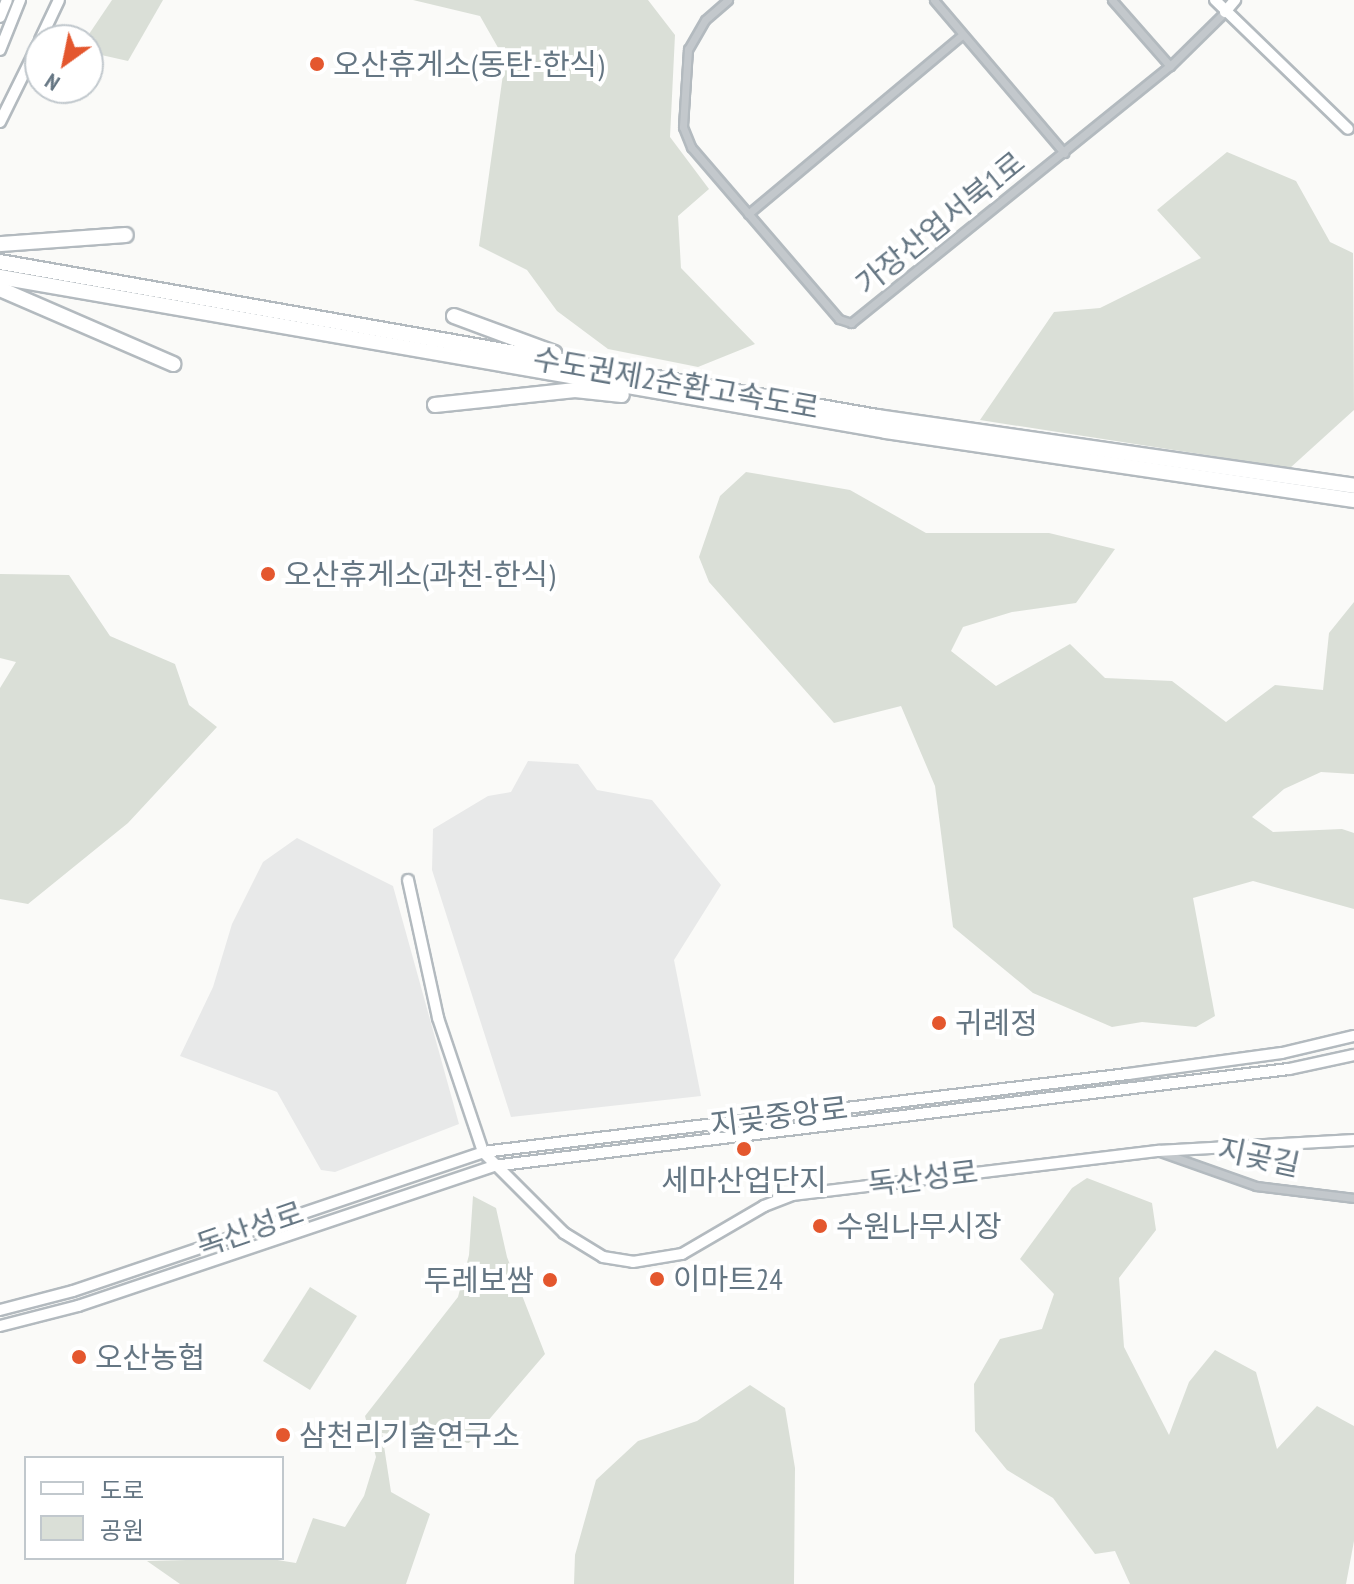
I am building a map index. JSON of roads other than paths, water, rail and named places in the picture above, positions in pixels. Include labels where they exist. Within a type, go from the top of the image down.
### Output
[{"type":"highway","points":[[0,244],[126,235]]},
{"type":"highway","name":"수도권제2순환고속도로","points":[[0,262],[768,405],[1354,486]]},
{"type":"highway","name":"수도권제2순환고속도로","points":[[0,277],[1354,500]]},
{"type":"highway","points":[[0,289],[173,364]]},
{"type":"highway","points":[[454,316],[539,350],[734,387],[768,405]]},
{"type":"highway","points":[[435,405],[575,390],[768,405]]},
{"type":"street","points":[[0,17],[7,0]]},
{"type":"street","points":[[0,50],[20,0]]},
{"type":"street","points":[[48,24],[59,0]]},
{"type":"street","name":"가장산업서북1로","points":[[728,0],[705,20],[688,49],[683,127],[691,147],[748,214],[839,319],[851,323],[1170,66],[1225,12]]},
{"type":"street","name":"가장산업서북1로","points":[[934,0],[1064,153]]},
{"type":"street","points":[[1112,0],[1170,66]]},
{"type":"street","points":[[1215,0],[1348,129]]},
{"type":"street","points":[[1225,12],[1235,0]]},
{"type":"street","points":[[748,214],[963,34]]},
{"type":"street","points":[[0,122],[24,73]]},
{"type":"street","points":[[408,880],[438,1018],[483,1152]]},
{"type":"street","name":"지곶중앙로","points":[[483,1152],[1128,1074],[1282,1053],[1354,1036]]},
{"type":"street","name":"지곶중앙로","points":[[493,1166],[1289,1069],[1354,1055]]},
{"type":"street","name":"독산성로","points":[[0,1310],[73,1291],[483,1152],[493,1166],[575,1242],[603,1257],[633,1262],[682,1254],[764,1206],[793,1195],[1158,1151],[1354,1140]]},
{"type":"street","name":"지곶길","points":[[1158,1151],[1256,1186],[1354,1198]]},
{"type":"street","name":"독산성로","points":[[0,1326],[78,1306],[493,1166]]},
{"type":"place","name":"오산휴게소(동탄-한식)","points":[[317,64]]},
{"type":"place","name":"오산휴게소(과천-한식)","points":[[268,574]]},
{"type":"place","name":"귀례정","points":[[939,1023]]},
{"type":"place","name":"세마산업단지","points":[[744,1149]]},
{"type":"place","name":"수원나무시장","points":[[820,1226]]},
{"type":"place","name":"이마트24","points":[[657,1279]]},
{"type":"place","name":"두레보쌈","points":[[550,1280]]},
{"type":"place","name":"오산농협","points":[[79,1357]]},
{"type":"place","name":"삼천리기술연구소","points":[[283,1435]]}]
